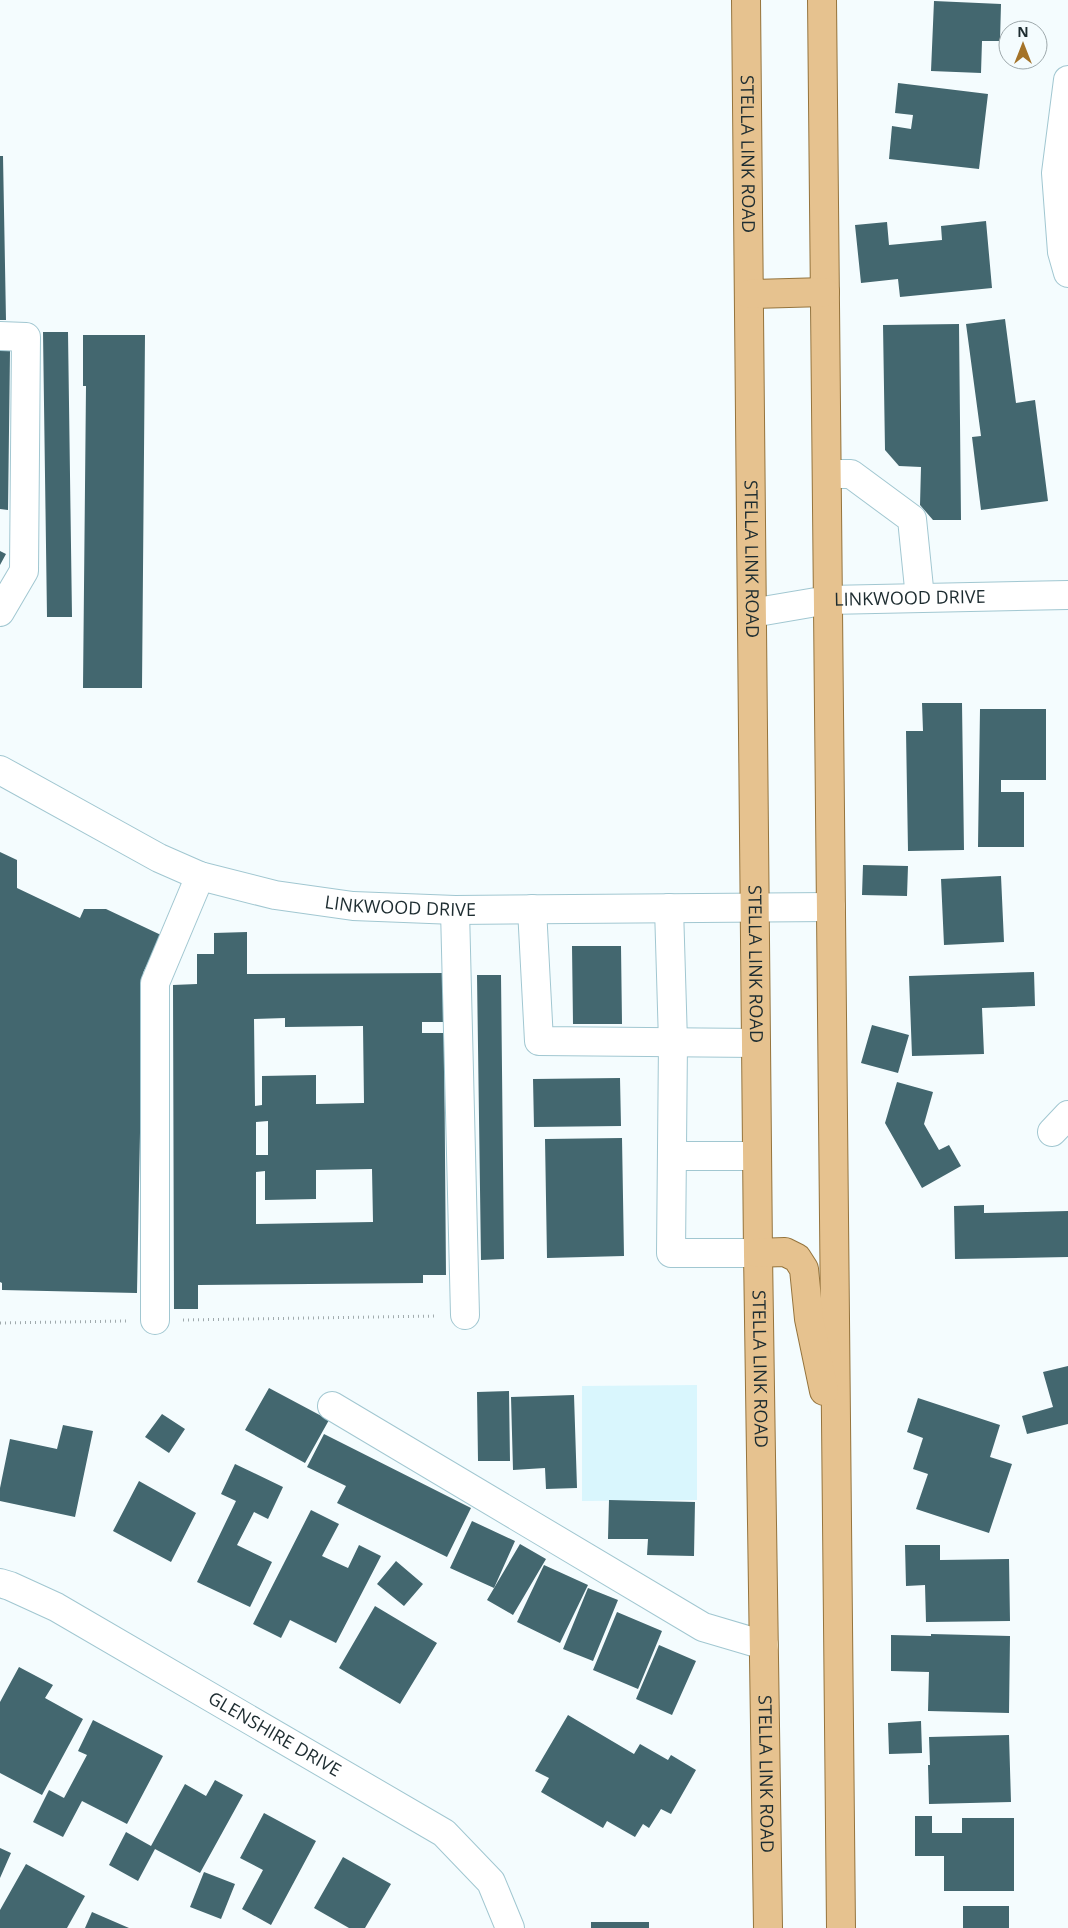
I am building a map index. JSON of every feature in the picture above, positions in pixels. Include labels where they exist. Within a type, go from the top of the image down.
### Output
[{"type":"main road","name":"STELLA LINK ROAD","points":[[746,0],[758,1253],[768,1928]]},
{"type":"main road","points":[[822,0],[841,1928]]},
{"type":"main road","points":[[749,294],[825,292]]},
{"type":"main road","points":[[758,1253],[785,1252],[797,1258],[804,1269],[809,1319],[836,1446]]},
{"type":"street","points":[[1068,80],[1056,172],[1062,252],[1068,273]]},
{"type":"street","points":[[0,336],[26,336],[24,571],[0,612]]},
{"type":"street","points":[[827,474],[851,474],[912,519],[920,598]]},
{"type":"street","name":"LINKWOOD DRIVE","points":[[752,613],[828,600],[1068,595]]},
{"type":"street","name":"LINKWOOD DRIVE","points":[[0,770],[159,858],[200,876],[275,895],[352,906],[455,910],[831,907]]},
{"type":"street","points":[[155,1320],[155,983],[200,876]]},
{"type":"street","points":[[670,908],[672,1042],[671,1253],[758,1253]]},
{"type":"street","points":[[532,909],[539,1040],[756,1042]]},
{"type":"street","points":[[455,910],[465,1315]]},
{"type":"street","points":[[672,1156],[757,1156]]},
{"type":"street","points":[[332,1406],[702,1627],[764,1645]]},
{"type":"street","name":"GLENSHIRE DRIVE","points":[[0,1583],[56,1608],[444,1833],[491,1882],[510,1928]]},
{"type":"path","points":[[0,1323],[465,1315]]},
{"type":"shaded area","points":[[697,1385],[697,1500],[582,1501],[582,1386]]},
{"type":"building","points":[[934,1],[1001,4],[1001,20],[998,20],[998,41],[982,41],[981,73],[931,71]]},
{"type":"building","points":[[898,83],[988,94],[979,169],[889,159],[892,126],[911,129],[913,115],[895,113]]},
{"type":"building","points":[[0,156],[3,156],[6,320],[0,320]]},
{"type":"building","points":[[986,221],[992,288],[900,297],[898,279],[861,283],[855,225],[887,222],[889,245],[942,240],[941,226]]},
{"type":"building","points":[[1005,319],[1016,403],[1035,400],[1048,501],[981,510],[972,437],[981,436],[966,324]]},
{"type":"building","points":[[959,324],[961,520],[933,520],[920,505],[921,467],[899,466],[885,450],[883,325]]},
{"type":"building","points":[[43,332],[68,332],[72,617],[47,617]]},
{"type":"building","points":[[83,335],[145,335],[142,688],[83,688],[86,386],[83,386]]},
{"type":"building","points":[[0,350],[10,351],[8,510],[0,509]]},
{"type":"building","points":[[0,551],[6,554],[0,565]]},
{"type":"building","points":[[922,703],[962,703],[964,850],[908,851],[906,731],[923,731]]},
{"type":"building","points":[[980,709],[1046,709],[1046,780],[1001,780],[1001,792],[1024,792],[1024,847],[978,847]]},
{"type":"building","points":[[0,852],[17,860],[17,888],[80,918],[84,909],[106,909],[161,935],[143,973],[137,1293],[2,1290],[2,1283],[0,1282]]},
{"type":"building","points":[[863,865],[908,866],[907,896],[862,895]]},
{"type":"building","points":[[1001,876],[1004,942],[944,945],[941,879]]},
{"type":"building","points":[[247,932],[247,974],[444,973],[445,1022],[422,1022],[422,1033],[444,1033],[446,1275],[423,1275],[423,1283],[198,1285],[198,1309],[174,1309],[173,985],[197,984],[197,954],[214,954],[214,933]],"holes":[[[285,1018],[285,1027],[363,1026],[364,1103],[316,1104],[316,1075],[262,1076],[262,1105],[255,1106],[254,1019]],[[268,1121],[268,1155],[256,1155],[256,1122]],[[372,1169],[373,1222],[256,1224],[256,1172],[265,1171],[265,1200],[316,1199],[316,1170]]]},
{"type":"building","points":[[572,946],[621,946],[622,1024],[573,1024]]},
{"type":"building","points":[[1034,972],[1035,1006],[982,1008],[984,1054],[912,1056],[909,976]]},
{"type":"building","points":[[477,975],[501,975],[504,1259],[481,1260]]},
{"type":"building","points":[[872,1025],[909,1035],[898,1073],[861,1063]]},
{"type":"building","points":[[620,1078],[621,1126],[534,1127],[533,1079]]},
{"type":"building","points":[[897,1082],[933,1092],[924,1124],[939,1150],[949,1145],[961,1166],[922,1188],[885,1123]]},
{"type":"building","points":[[622,1138],[624,1256],[547,1258],[545,1139]]},
{"type":"building","points":[[984,1205],[984,1213],[1068,1211],[1068,1257],[955,1259],[954,1206]]},
{"type":"building","points":[[1068,1366],[1068,1424],[1027,1434],[1022,1416],[1053,1407],[1043,1372]]},
{"type":"building","points":[[269,1388],[329,1420],[305,1463],[245,1430]]},
{"type":"building","points":[[509,1391],[510,1461],[478,1461],[477,1392]]},
{"type":"building","points":[[574,1395],[577,1488],[546,1489],[545,1468],[513,1470],[511,1397]]},
{"type":"building","points":[[918,1398],[1000,1425],[990,1457],[1012,1464],[989,1533],[916,1509],[928,1474],[913,1469],[923,1438],[907,1432]]},
{"type":"building","points":[[162,1414],[185,1429],[169,1453],[145,1437]]},
{"type":"building","points":[[63,1425],[93,1431],[75,1517],[0,1501],[0,1488],[10,1439],[57,1449]]},
{"type":"building","points":[[324,1434],[471,1508],[447,1557],[337,1503],[346,1486],[307,1467]]},
{"type":"building","points":[[235,1464],[283,1487],[268,1519],[254,1512],[237,1545],[272,1562],[250,1607],[197,1582],[236,1501],[221,1494]]},
{"type":"building","points":[[139,1481],[196,1513],[171,1562],[113,1531]]},
{"type":"building","points":[[609,1500],[695,1502],[694,1556],[647,1555],[648,1539],[608,1539]]},
{"type":"building","points":[[311,1510],[339,1524],[322,1556],[348,1568],[359,1545],[381,1556],[336,1643],[290,1620],[281,1638],[253,1624]]},
{"type":"building","points":[[472,1521],[515,1541],[494,1588],[450,1568]]},
{"type":"building","points":[[520,1544],[546,1559],[513,1615],[487,1600]]},
{"type":"building","points":[[905,1545],[940,1545],[940,1560],[1009,1559],[1010,1621],[926,1622],[925,1585],[906,1586]]},
{"type":"building","points":[[396,1561],[423,1584],[404,1606],[377,1584]]},
{"type":"building","points":[[544,1565],[588,1585],[560,1643],[517,1622]]},
{"type":"building","points":[[588,1588],[618,1600],[593,1661],[563,1649]]},
{"type":"building","points":[[375,1606],[437,1643],[400,1704],[339,1668]]},
{"type":"building","points":[[617,1612],[662,1631],[638,1689],[593,1670]]},
{"type":"building","points":[[931,1634],[1010,1636],[1009,1713],[928,1711],[929,1672],[891,1671],[891,1635],[931,1636]]},
{"type":"building","points":[[659,1645],[696,1661],[672,1715],[636,1699]]},
{"type":"building","points":[[19,1667],[53,1685],[45,1698],[83,1719],[42,1795],[0,1773],[0,1702]]},
{"type":"building","points":[[568,1715],[634,1754],[640,1744],[668,1760],[671,1755],[696,1770],[671,1814],[661,1809],[649,1828],[643,1824],[635,1837],[607,1821],[603,1828],[541,1792],[549,1778],[535,1771]]},
{"type":"building","points":[[93,1720],[163,1756],[127,1824],[82,1801],[63,1837],[33,1822],[49,1790],[64,1798],[87,1755],[78,1751]]},
{"type":"building","points":[[921,1721],[922,1753],[889,1754],[888,1723]]},
{"type":"building","points":[[1009,1735],[1011,1802],[929,1804],[929,1737]]},
{"type":"building","points":[[215,1780],[243,1795],[200,1873],[155,1849],[138,1881],[109,1865],[126,1832],[151,1846],[185,1784],[206,1796]]},
{"type":"building","points":[[264,1813],[316,1841],[271,1925],[242,1909],[263,1870],[240,1858]]},
{"type":"building","points":[[915,1816],[932,1816],[932,1833],[962,1833],[962,1818],[1014,1818],[1014,1891],[944,1891],[944,1856],[915,1856]]},
{"type":"building","points":[[0,1848],[11,1853],[0,1878]]},
{"type":"building","points":[[343,1857],[391,1884],[365,1928],[349,1928],[314,1908]]},
{"type":"building","points":[[26,1864],[85,1896],[67,1928],[0,1928],[0,1910]]},
{"type":"building","points":[[204,1872],[235,1884],[221,1919],[190,1907]]},
{"type":"building","points":[[963,1906],[1009,1906],[1009,1928],[963,1928]]},
{"type":"building","points":[[92,1912],[129,1928],[85,1928]]},
{"type":"building","points":[[591,1922],[649,1922],[649,1928],[591,1928]]}]
